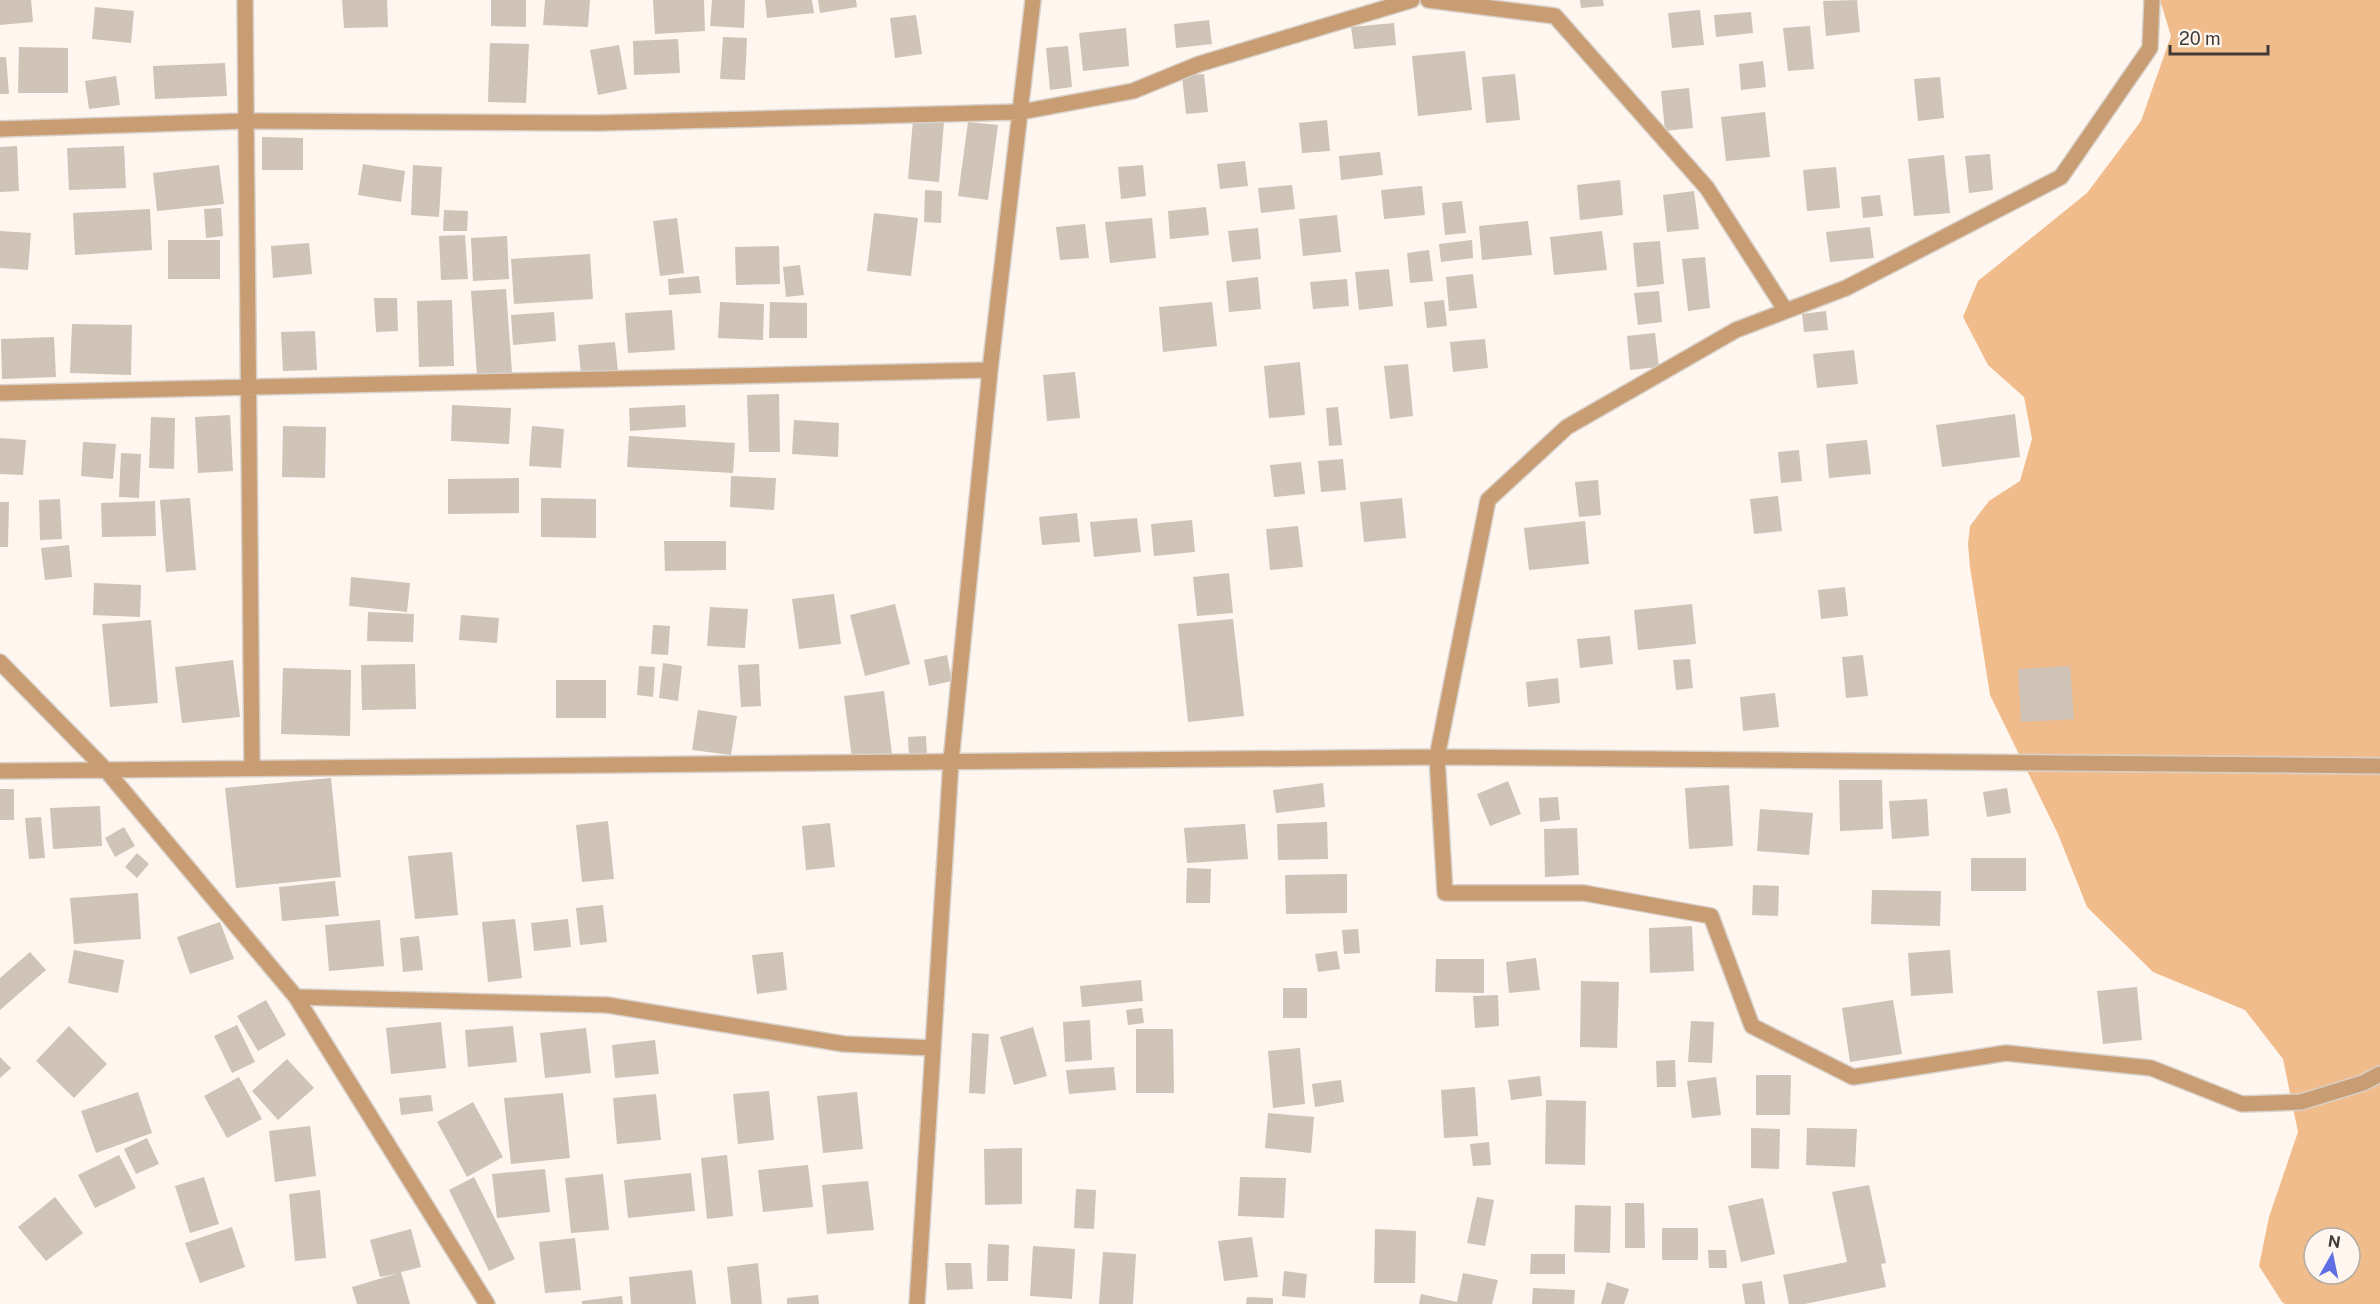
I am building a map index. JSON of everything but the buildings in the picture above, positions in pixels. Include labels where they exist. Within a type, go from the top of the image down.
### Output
[{"type":"street","points":[[245,0],[252,767]]},
{"type":"street","points":[[916,1304],[951,761],[990,370],[1033,0]]},
{"type":"street","points":[[0,129],[246,121],[597,123],[1021,112],[1133,91],[1199,64],[1412,0]]},
{"type":"street","points":[[1428,0],[1555,16],[1707,188],[1786,311]]},
{"type":"street","points":[[2152,0],[2150,48],[2061,177],[1846,288],[1736,330],[1567,427],[1488,500],[1437,757],[1445,893],[1584,893],[1711,916],[1752,1026],[1853,1077],[2006,1053],[2151,1068],[2242,1104],[2301,1102],[2363,1083],[2380,1074]]},
{"type":"street","points":[[0,393],[990,370]]},
{"type":"street","points":[[0,662],[105,769],[296,997],[487,1304]]},
{"type":"street","points":[[0,771],[1437,757],[2380,766]]},
{"type":"street","points":[[296,997],[607,1005],[844,1044],[933,1048]]},
{"type":"shaded area","points":[[2160,0],[2380,0],[2380,1304],[2285,1304],[2282,1302],[2259,1266],[2269,1217],[2298,1132],[2283,1059],[2245,1010],[2153,972],[2087,907],[2058,834],[1990,695],[1970,567],[1968,544],[1970,526],[1989,501],[2020,481],[2032,439],[2024,397],[1988,365],[1963,317],[1978,281],[2087,193],[2141,121],[2171,36]]}]
